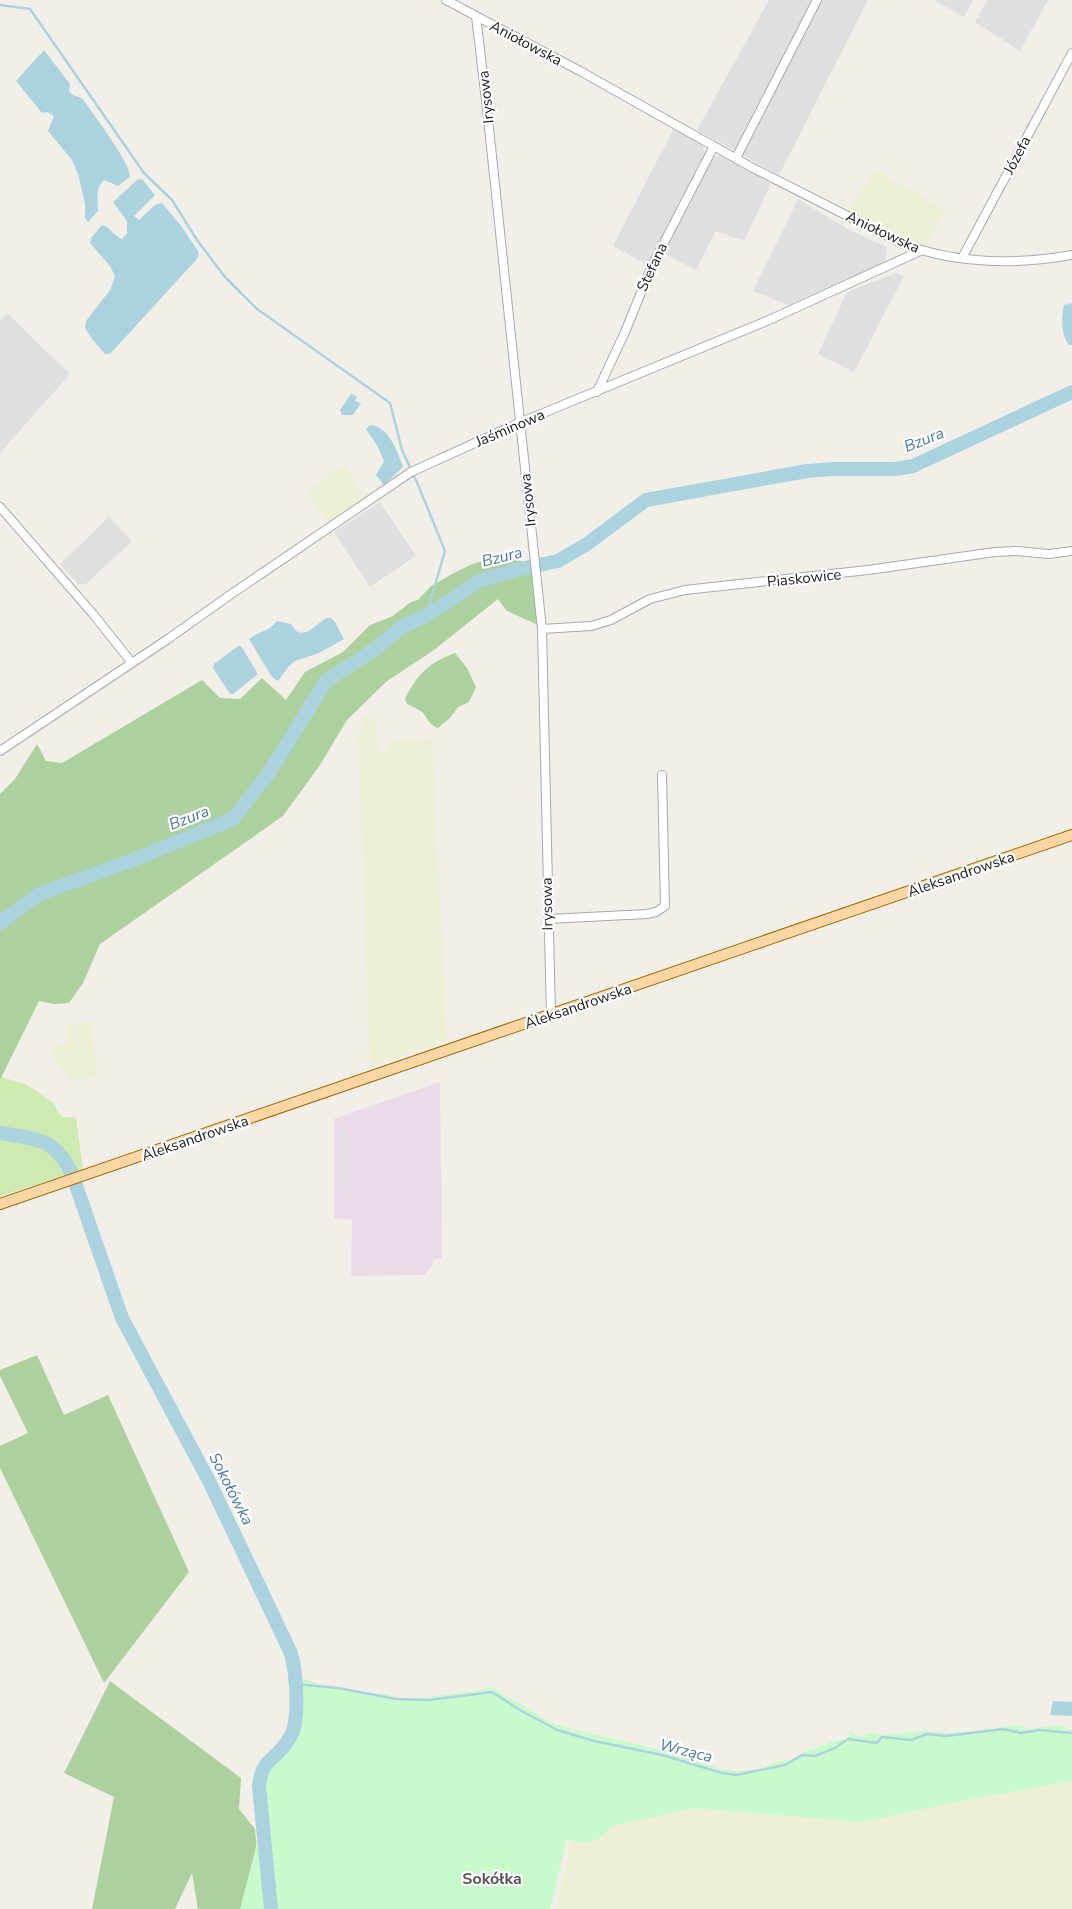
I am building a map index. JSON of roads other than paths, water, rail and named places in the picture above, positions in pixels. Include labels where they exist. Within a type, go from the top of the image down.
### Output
[{"type":"main road","name":"Aleksandrowska","points":[[0,1204],[1072,836]]},
{"type":"street","name":"Aniołowska","points":[[446,0],[736,158],[872,229],[920,251],[962,258],[1029,261],[1072,256]]},
{"type":"street","points":[[736,158],[817,0]]},
{"type":"street","name":"Irysowa","points":[[476,16],[488,109],[542,629],[550,1015]]},
{"type":"street","name":"Józefa","points":[[962,258],[1072,52]]},
{"type":"street","name":"Stefana","points":[[597,392],[625,332],[651,268],[714,146]]},
{"type":"street","name":"Jaśminowa","points":[[0,751],[411,472],[520,423],[769,320],[920,251]]},
{"type":"street","points":[[0,506],[88,608],[132,663]]},
{"type":"street","name":"Piaskowice","points":[[542,629],[591,626],[611,620],[650,599],[685,590],[868,570],[995,552],[1017,551],[1049,554],[1072,550]]},
{"type":"street","points":[[548,919],[647,914],[656,912],[665,906],[662,775]]},
{"type":"water","points":[[44,50],[70,84],[69,91],[73,95],[82,98],[102,126],[129,170],[130,177],[118,186],[104,180],[101,183],[98,195],[98,211],[88,222],[85,218],[85,204],[79,177],[72,160],[48,131],[54,116],[47,112],[42,113],[16,81]]},
{"type":"water","points":[[142,179],[155,195],[134,216],[139,220],[155,205],[162,203],[182,227],[199,253],[197,259],[110,354],[105,354],[85,328],[86,321],[110,290],[115,276],[110,266],[90,243],[91,238],[102,225],[122,239],[127,234],[127,221],[113,202],[137,180]]},
{"type":"water","points":[[1072,303],[1072,345],[1069,345],[1063,331],[1062,315],[1064,305]]},
{"type":"water","points":[[351,394],[357,397],[355,401],[361,403],[353,415],[342,415],[340,410]]},
{"type":"water","points":[[370,425],[377,426],[391,440],[403,467],[384,485],[376,475],[384,461],[378,447],[366,429]]},
{"type":"water","points":[[326,618],[331,618],[335,622],[344,639],[319,653],[295,661],[278,681],[272,677],[249,639],[270,628],[277,621],[291,624],[296,631],[301,633],[309,631]]},
{"type":"water","points":[[238,646],[241,646],[257,675],[233,694],[230,694],[213,668],[214,664]]},
{"type":"water","points":[[1053,1701],[1072,1702],[1072,1716],[1050,1715]]},
{"type":"waterway","points":[[0,5],[30,9],[144,173],[172,200],[197,240],[225,277],[257,309],[390,403],[402,450],[445,551],[426,616]]},
{"type":"waterway","name":"Bzura","points":[[0,923],[39,894],[128,862],[233,819],[269,773],[326,681],[375,649],[403,626],[426,616],[479,581],[516,570],[558,561],[587,544],[646,500],[807,471],[896,469],[913,466],[1072,392]]},
{"type":"waterway","name":"Sokołówka","points":[[0,1133],[34,1139],[51,1146],[65,1162],[72,1174],[122,1318],[210,1483],[290,1651],[296,1685],[294,1726],[287,1742],[263,1770],[259,1786],[271,1909]]},
{"type":"waterway","name":"Wrząca","points":[[295,1684],[338,1688],[396,1699],[429,1700],[492,1692],[557,1730],[594,1741],[662,1755],[722,1773],[736,1775],[785,1765],[802,1755],[815,1756],[835,1748],[848,1739],[877,1743],[882,1737],[911,1740],[927,1734],[946,1736],[1003,1729],[1021,1733],[1039,1730],[1072,1733]]},
{"type":"district","name":"Sokółka","points":[[492,1879]]}]
